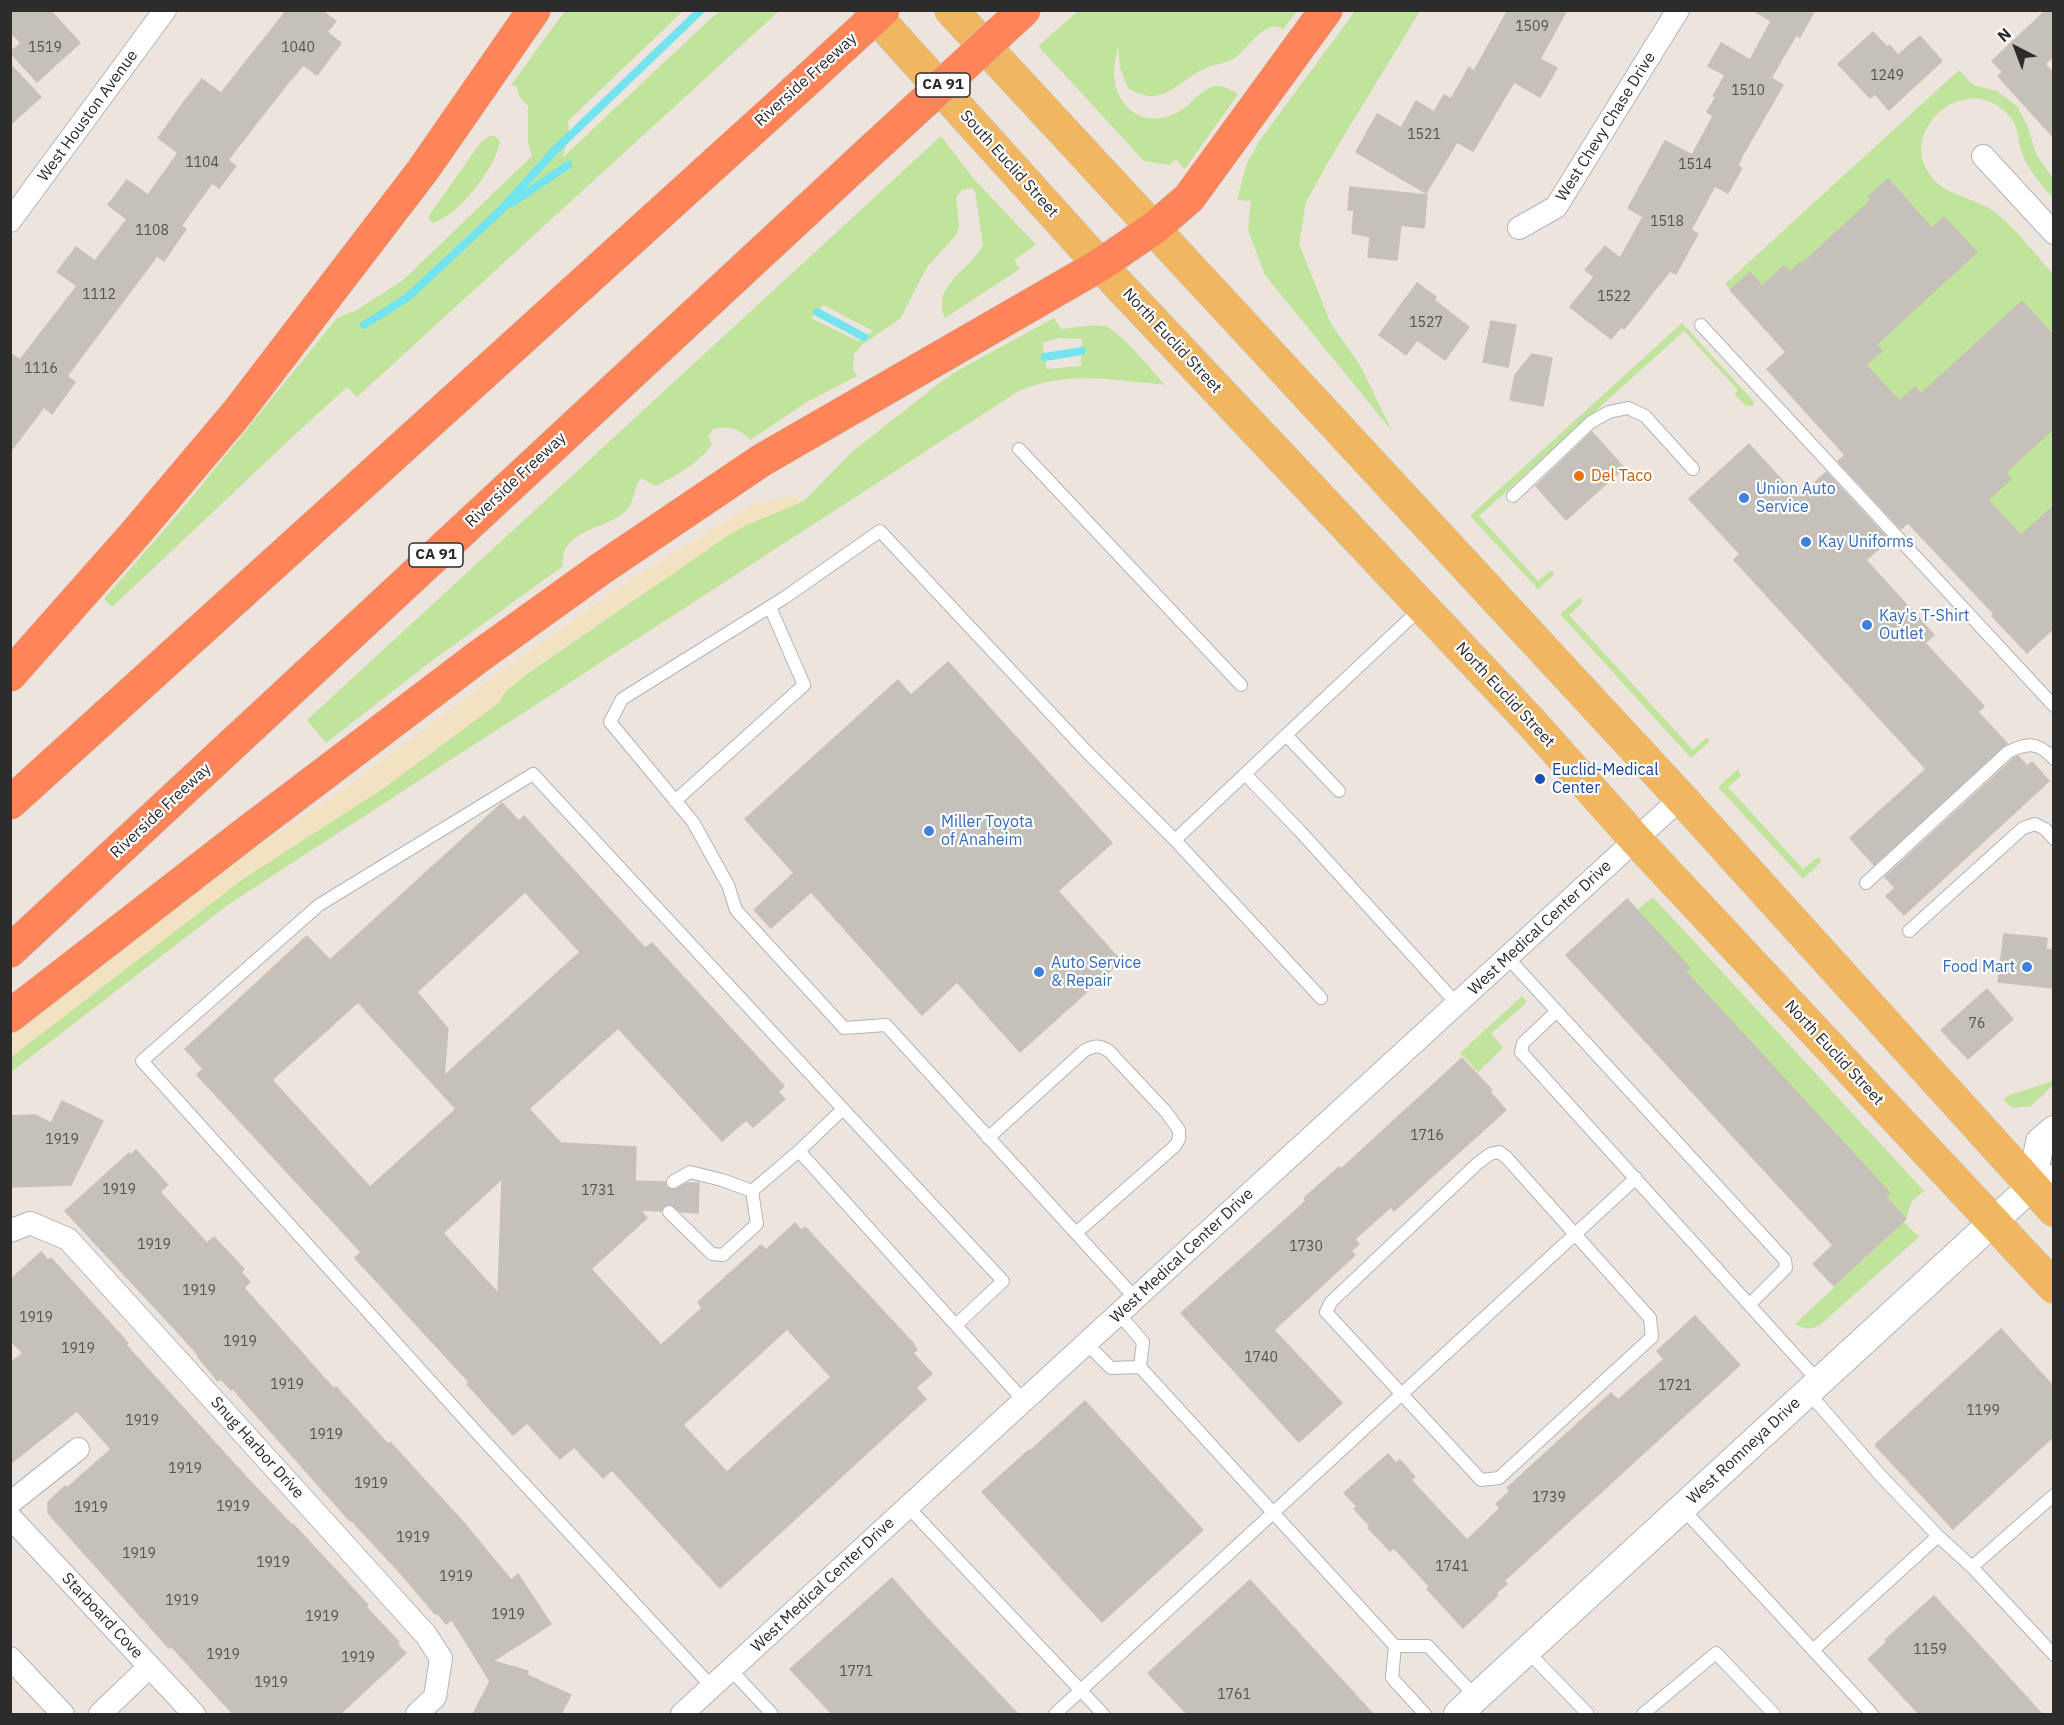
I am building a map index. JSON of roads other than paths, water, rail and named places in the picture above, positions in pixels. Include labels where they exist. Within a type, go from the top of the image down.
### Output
[{"type":"highway","points":[[10,675],[237,414],[423,170],[534,10]]},
{"type":"highway","name":"Riverside Freeway","points":[[10,803],[883,10]]},
{"type":"highway","name":"Riverside Freeway","points":[[10,951],[1024,10]]},
{"type":"highway","points":[[10,1016],[478,657],[602,568],[762,460],[1100,265],[1154,228],[1189,198],[1326,10]]},
{"type":"main road","name":"South Euclid Street","points":[[870,10],[1100,265]]},
{"type":"main road","points":[[951,10],[1681,798],[2042,1183],[2054,1210]]},
{"type":"main road","name":"North Euclid Street","points":[[1100,265],[1531,722],[1636,840],[2054,1287]]},
{"type":"street","name":"West Chevy Chase Drive","points":[[1519,228],[1556,207],[1678,10]]},
{"type":"street","name":"West Houston Avenue","points":[[10,221],[158,14]]},
{"type":"street","points":[[1983,156],[2054,233]]},
{"type":"street","name":"West Medical Center Drive","points":[[690,1712],[712,1687],[1681,798]]},
{"type":"street","points":[[2042,1183],[2040,1142],[2054,1130]]},
{"type":"street","name":"West Romneya Drive","points":[[1467,1706],[1994,1221],[2042,1183]]},
{"type":"street","name":"Snug Harbor Drive","points":[[10,1231],[30,1223],[68,1239],[426,1635],[441,1658],[435,1697],[417,1714]]},
{"type":"street","points":[[10,1503],[78,1449]]},
{"type":"street","name":"Starboard Cove","points":[[10,1517],[194,1714]]},
{"type":"street","points":[[10,1658],[63,1714]]},
{"type":"street","points":[[100,1714],[149,1667]]},
{"type":"lane","points":[[1701,325],[2054,706]]},
{"type":"lane","points":[[1513,496],[1591,422],[1610,412],[1628,408],[1645,416],[1693,469]]},
{"type":"lane","points":[[1019,449],[1241,685]]},
{"type":"lane","points":[[1136,1299],[886,1025],[844,1028],[736,910],[728,885],[693,822],[610,722],[622,699],[770,607],[880,531],[1087,752],[1175,840],[1321,998]]},
{"type":"lane","points":[[675,801],[804,685],[770,607]]},
{"type":"lane","points":[[1175,840],[1422,607]]},
{"type":"lane","points":[[1286,735],[1339,791]]},
{"type":"lane","points":[[1866,883],[2008,752],[2020,746],[2033,745],[2045,750],[2054,759]]},
{"type":"lane","points":[[712,1687],[478,1434],[142,1061],[319,905],[533,774],[1003,1281],[956,1325]]},
{"type":"lane","points":[[1245,774],[1457,1004]]},
{"type":"lane","points":[[1909,931],[2023,828],[2035,824],[2054,839]]},
{"type":"lane","points":[[1508,958],[1785,1260],[1786,1268],[1750,1304]]},
{"type":"lane","points":[[1557,1011],[1523,1043],[1521,1052],[1750,1304],[1880,1475],[1938,1536],[1972,1567],[2054,1654]]},
{"type":"lane","points":[[988,1138],[1093,1046],[1100,1046],[1109,1051],[1166,1112],[1179,1130],[1179,1139],[1175,1146],[1076,1233]]},
{"type":"lane","points":[[752,1191],[799,1151],[843,1108]]},
{"type":"lane","points":[[799,1151],[1024,1401]]},
{"type":"lane","points":[[1499,1152],[1506,1157],[1575,1234],[1650,1318],[1652,1337],[1499,1478],[1481,1480],[1332,1320],[1326,1312],[1327,1308],[1490,1154],[1499,1152]]},
{"type":"lane","points":[[673,1182],[690,1172],[752,1191]]},
{"type":"lane","points":[[1055,1714],[1636,1178]]},
{"type":"lane","points":[[669,1212],[712,1254],[723,1255],[757,1224],[752,1191]]},
{"type":"lane","points":[[1119,1314],[1143,1342],[1140,1367],[1395,1646],[1392,1678],[1425,1714]]},
{"type":"lane","points":[[1087,1344],[1111,1368],[1140,1367]]},
{"type":"lane","points":[[1972,1567],[2054,1495]]},
{"type":"lane","points":[[908,1507],[1103,1714]]},
{"type":"lane","points":[[1682,1508],[1872,1714]]},
{"type":"lane","points":[[1813,1650],[1938,1536]]},
{"type":"lane","points":[[1395,1646],[1428,1646],[1467,1706]]},
{"type":"lane","points":[[1527,1650],[1588,1714]]},
{"type":"lane","points":[[1643,1714],[1716,1653],[1774,1714]]},
{"type":"lane","points":[[731,1670],[772,1714]]},
{"type":"waterway","points":[[364,325],[408,297],[502,209],[554,151],[701,10]]},
{"type":"waterway","points":[[512,203],[568,165]]},
{"type":"waterway","points":[[817,312],[864,337]]},
{"type":"waterway","points":[[1045,357],[1082,351]]},
{"type":"place","name":"Del Taco","points":[[1579,476]]},
{"type":"place","name":"Union Auto Service","points":[[1744,498]]},
{"type":"place","name":"Kay Uniforms","points":[[1806,542]]},
{"type":"place","name":"Kay's T-Shirt Outlet","points":[[1867,625]]},
{"type":"place","name":"Euclid-Medical Center","points":[[1540,779]]},
{"type":"place","name":"Miller Toyota of Anaheim","points":[[929,831]]},
{"type":"place","name":"Food Mart","points":[[2027,967]]},
{"type":"place","name":"Auto Service & Repair","points":[[1039,972]]}]
